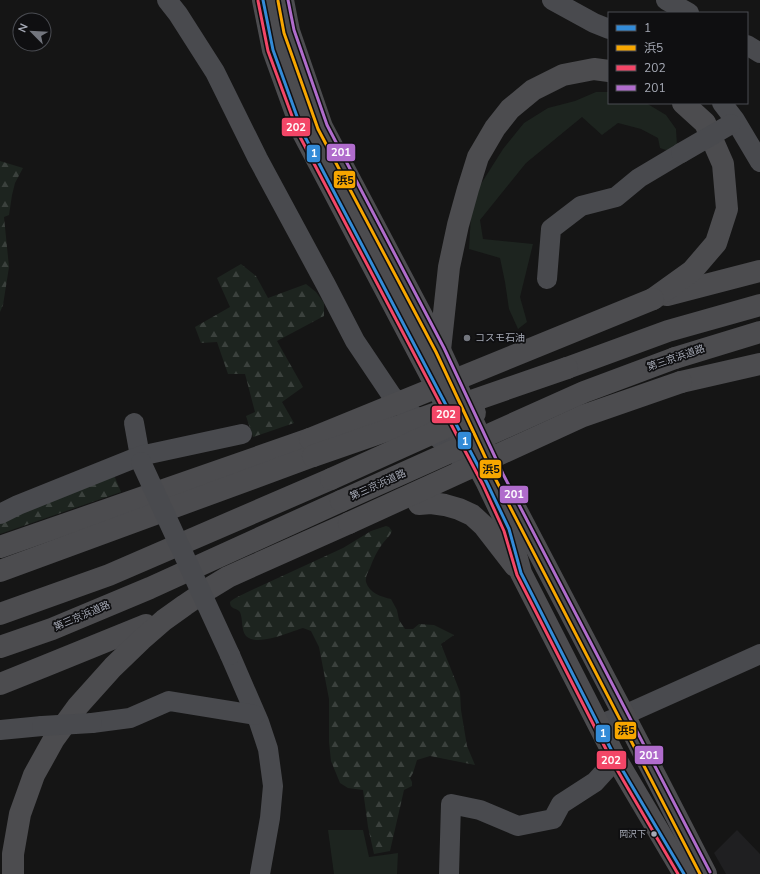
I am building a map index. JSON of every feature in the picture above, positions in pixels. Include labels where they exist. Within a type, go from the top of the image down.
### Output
[{"type":"highway","points":[[263,0],[273,50],[303,132],[487,483],[509,529],[521,573]]},
{"type":"highway","points":[[283,0],[289,31],[322,127],[440,350],[498,476],[706,874]]},
{"type":"highway","points":[[440,350],[449,267],[458,225],[478,157],[495,128],[510,109],[533,90],[563,74],[594,69],[608,71]]},
{"type":"highway","points":[[652,299],[692,271],[716,243],[727,209],[723,164],[705,123],[684,104]]},
{"type":"highway","points":[[4,569],[312,448],[652,299],[760,271]]},
{"type":"highway","points":[[0,547],[567,368],[668,331],[760,305]]},
{"type":"highway","name":"第三京浜道路","points":[[0,647],[52,629],[150,588],[584,392],[675,358],[760,332]]},
{"type":"highway","points":[[13,874],[13,854],[20,814],[34,775],[54,739],[78,706],[113,667],[164,620],[185,605],[210,588],[248,568],[583,416],[680,382],[760,364]]},
{"type":"highway","points":[[0,614],[109,575],[442,429],[567,368]]},
{"type":"highway","points":[[419,504],[445,504],[472,515],[484,526],[521,573],[616,759],[684,874]]},
{"type":"highway","points":[[0,684],[146,625]]},
{"type":"street","points":[[167,0],[178,14],[215,72],[258,159],[355,341],[392,396],[487,483]]},
{"type":"street","points":[[552,0],[594,23],[608,29]]},
{"type":"street","points":[[666,0],[687,12]]},
{"type":"street","points":[[748,46],[760,54]]},
{"type":"street","points":[[723,104],[733,122],[758,156]]},
{"type":"street","points":[[547,279],[551,229],[581,206],[616,197],[639,178],[733,122]]},
{"type":"street","points":[[134,423],[140,459],[230,655],[268,749],[273,786],[270,818],[260,874]]},
{"type":"street","points":[[0,514],[18,505],[140,459],[242,434]]},
{"type":"street","points":[[598,725],[624,715],[760,654]]},
{"type":"street","points":[[0,730],[92,723],[130,718],[169,701],[255,715]]},
{"type":"street","points":[[449,874],[451,804],[480,810],[518,826],[553,819],[561,804],[595,782],[616,759]]},
{"type":"shaded area","points":[[737,830],[760,854],[760,874],[726,874],[714,853]]},
{"type":"green space","points":[[596,92],[608,92],[608,104],[648,104],[666,115],[676,129],[677,146],[669,151],[660,148],[658,138],[641,129],[618,123],[602,135],[582,117],[526,163],[480,220],[483,239],[533,244],[520,297],[527,322],[518,329],[509,309],[500,258],[469,249],[471,214],[479,187],[503,149],[524,123],[548,108],[575,101]]},
{"type":"green space","points":[[0,161],[23,168],[15,183],[9,215],[4,217],[9,267],[3,305],[0,312]]},
{"type":"green space","points":[[241,264],[256,276],[268,298],[306,284],[316,292],[324,303],[324,316],[277,341],[303,387],[282,402],[294,423],[253,437],[246,416],[255,412],[245,374],[228,374],[217,342],[201,343],[195,327],[230,307],[217,278]]},
{"type":"green space","points":[[114,475],[121,492],[0,534],[0,510]]},
{"type":"green space","points":[[386,526],[392,531],[375,555],[366,578],[366,582],[373,592],[391,599],[397,610],[399,620],[405,629],[413,629],[419,624],[434,625],[454,635],[441,644],[460,692],[461,710],[467,746],[475,765],[430,756],[417,760],[410,778],[412,786],[404,790],[390,851],[374,854],[368,827],[363,790],[348,788],[340,783],[331,761],[329,742],[329,699],[319,647],[311,631],[303,628],[274,638],[258,640],[251,639],[244,634],[240,612],[230,605],[230,602],[241,595],[343,548],[371,531]]},
{"type":"green space","points":[[328,830],[363,830],[369,857],[398,853],[397,874],[334,874]]},
{"type":"transit line","name":"1","points":[[263,0],[273,50],[303,133],[487,483],[509,529],[521,573],[616,759],[684,874]]},
{"type":"transit line","name":"201","points":[[288,0],[294,30],[327,125],[444,348],[503,474],[710,872]]},
{"type":"transit line","name":"202","points":[[258,1],[268,51],[299,135],[483,485],[504,531],[517,575],[612,761],[678,874]]},
{"type":"transit line","name":"浜5","points":[[278,1],[284,33],[318,129],[436,352],[495,478],[700,874]]},
{"type":"place","name":"コスモ石油","points":[[467,338]]},
{"type":"place","name":"岡沢下","points":[[654,834]]}]
